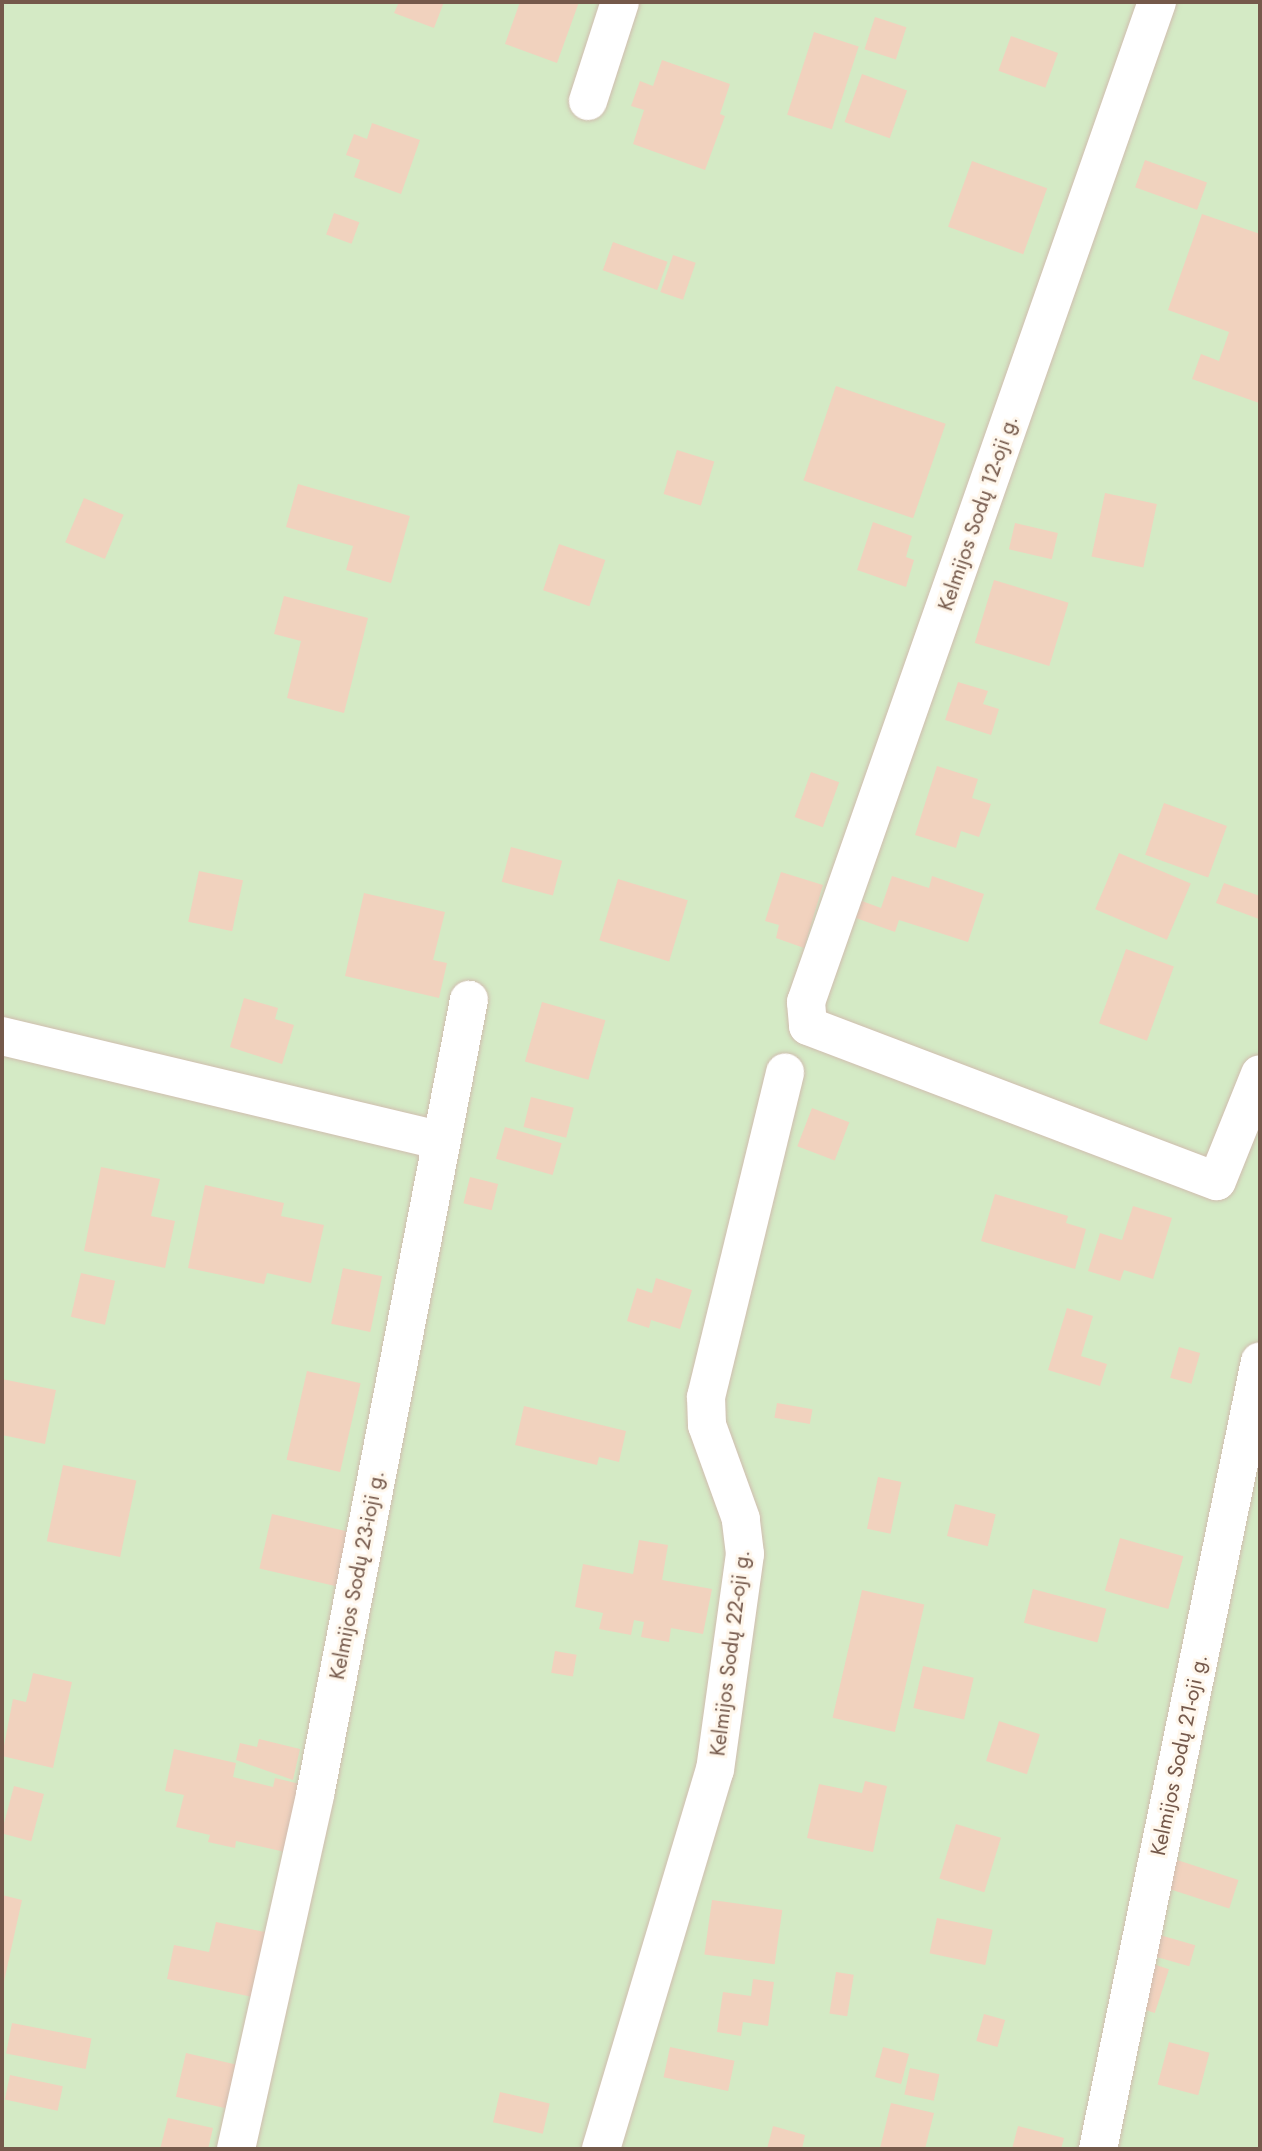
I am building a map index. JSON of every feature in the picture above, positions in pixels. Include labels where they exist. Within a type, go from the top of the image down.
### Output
[{"type":"street","points":[[588,101],[620,2]]},
{"type":"street","name":"Kelmijos Sodų 12-oji g.","points":[[1157,2],[806,1002],[808,1026],[1217,1181],[1260,1074]]},
{"type":"street","name":"Kelmijos Sodų 23-ioji g.","points":[[236,2149],[315,1795],[439,1140],[470,1000]]},
{"type":"street","points":[[2,1036],[439,1140]]},
{"type":"street","name":"Kelmijos Sodų 22-oji g.","points":[[601,2149],[715,1770],[745,1554],[741,1519],[707,1425],[706,1397],[785,1072]]},
{"type":"street","name":"Kelmijos Sodų 21-oji g.","points":[[1098,2149],[1260,1361]]},
{"type":"green space","points":[[2,2],[1260,2],[1260,2149],[2,2149]]},
{"type":"building","points":[[399,2],[444,2],[434,28],[394,13]]},
{"type":"building","points":[[520,2],[579,2],[557,63],[505,44]]},
{"type":"building","points":[[875,17],[906,27],[896,60],[864,49]]},
{"type":"building","points":[[814,32],[859,47],[832,129],[787,115]]},
{"type":"building","points":[[1011,36],[1058,53],[1045,88],[998,71]]},
{"type":"building","points":[[662,60],[730,84],[720,114],[725,116],[705,170],[633,144],[644,110],[631,106],[640,81],[653,86]]},
{"type":"building","points":[[862,74],[907,90],[890,138],[845,122]]},
{"type":"building","points":[[372,123],[420,140],[401,194],[354,177],[360,160],[346,155],[354,134],[367,139]]},
{"type":"building","points":[[1145,160],[1207,183],[1197,210],[1135,187]]},
{"type":"building","points":[[972,161],[1047,188],[1023,254],[948,227]]},
{"type":"building","points":[[334,213],[359,222],[352,244],[326,235]]},
{"type":"building","points":[[1202,214],[1260,234],[1259,403],[1192,379],[1201,354],[1219,361],[1229,332],[1168,310]]},
{"type":"building","points":[[613,242],[668,262],[657,290],[603,270]]},
{"type":"building","points":[[673,255],[696,263],[683,300],[660,292]]},
{"type":"building","points":[[836,386],[946,424],[913,518],[803,481]]},
{"type":"building","points":[[677,450],[714,461],[701,505],[664,494]]},
{"type":"building","points":[[298,484],[410,516],[391,583],[346,570],[353,546],[286,527]]},
{"type":"building","points":[[1105,493],[1157,504],[1143,568],[1091,557]]},
{"type":"building","points":[[84,498],[124,515],[105,559],[65,542]]},
{"type":"building","points":[[873,522],[912,536],[906,557],[914,560],[906,587],[857,570]]},
{"type":"building","points":[[1015,523],[1058,533],[1052,559],[1009,549]]},
{"type":"building","points":[[559,544],[605,560],[589,606],[543,590]]},
{"type":"building","points":[[994,580],[1069,603],[1049,666],[975,643]]},
{"type":"building","points":[[284,596],[368,618],[344,713],[287,698],[301,641],[274,634]]},
{"type":"building","points":[[958,682],[988,691],[983,704],[999,709],[991,735],[945,720]]},
{"type":"building","points":[[937,766],[978,779],[972,798],[991,804],[979,837],[961,831],[956,848],[915,835]]},
{"type":"building","points":[[811,772],[839,782],[823,827],[795,817]]},
{"type":"building","points":[[1164,803],[1227,826],[1208,878],[1145,855]]},
{"type":"building","points":[[511,847],[562,861],[553,895],[502,882]]},
{"type":"building","points":[[1119,853],[1191,883],[1167,940],[1095,909]]},
{"type":"building","points":[[199,871],[243,880],[232,931],[188,922]]},
{"type":"building","points":[[781,872],[823,885],[804,948],[776,938],[779,925],[765,921]]},
{"type":"building","points":[[892,876],[929,888],[932,876],[984,894],[968,942],[899,920],[895,932],[856,918],[862,901],[881,908]]},
{"type":"building","points":[[618,879],[688,900],[669,962],[599,940]]},
{"type":"building","points":[[1224,883],[1260,896],[1259,919],[1216,903]]},
{"type":"building","points":[[364,893],[445,912],[433,960],[447,963],[439,998],[345,976]]},
{"type":"building","points":[[1126,949],[1174,966],[1147,1041],[1099,1023]]},
{"type":"building","points":[[244,998],[278,1008],[275,1019],[294,1025],[282,1064],[230,1047]]},
{"type":"building","points":[[542,1002],[605,1020],[588,1080],[525,1062]]},
{"type":"building","points":[[531,1097],[574,1108],[566,1138],[524,1127]]},
{"type":"building","points":[[812,1108],[849,1122],[835,1161],[797,1146]]},
{"type":"building","points":[[505,1127],[562,1143],[553,1175],[496,1159]]},
{"type":"building","points":[[101,1167],[160,1179],[151,1216],[175,1221],[165,1268],[84,1251]]},
{"type":"building","points":[[470,1177],[498,1184],[492,1210],[463,1203]]},
{"type":"building","points":[[205,1185],[284,1203],[281,1216],[324,1225],[311,1283],[267,1273],[264,1284],[188,1268]]},
{"type":"building","points":[[995,1194],[1068,1216],[1066,1223],[1086,1229],[1075,1269],[981,1241]]},
{"type":"building","points":[[1133,1206],[1172,1218],[1153,1279],[1124,1270],[1120,1281],[1088,1271],[1100,1233],[1122,1240]]},
{"type":"building","points":[[343,1268],[382,1276],[370,1332],[331,1324]]},
{"type":"building","points":[[81,1273],[115,1281],[105,1325],[71,1317]]},
{"type":"building","points":[[656,1278],[692,1290],[680,1329],[651,1320],[649,1328],[627,1321],[637,1288],[652,1293]]},
{"type":"building","points":[[1067,1308],[1093,1316],[1081,1356],[1107,1364],[1100,1386],[1048,1370]]},
{"type":"building","points":[[1179,1347],[1200,1353],[1191,1384],[1170,1378]]},
{"type":"building","points":[[307,1371],[361,1383],[340,1472],[287,1460]]},
{"type":"building","points":[[2,1379],[56,1390],[45,1444],[2,1435]]},
{"type":"building","points":[[777,1403],[812,1409],[810,1424],[774,1418]]},
{"type":"building","points":[[524,1406],[626,1431],[619,1462],[599,1457],[597,1465],[515,1445]]},
{"type":"building","points":[[63,1465],[136,1481],[120,1557],[47,1541]]},
{"type":"building","points":[[878,1477],[901,1482],[890,1534],[867,1529]]},
{"type":"building","points":[[955,1504],[996,1514],[988,1546],[947,1536]]},
{"type":"building","points":[[272,1514],[351,1532],[338,1587],[259,1569]]},
{"type":"building","points":[[1120,1538],[1183,1556],[1168,1609],[1105,1591]]},
{"type":"building","points":[[639,1540],[668,1545],[662,1580],[712,1589],[703,1634],[671,1628],[669,1642],[641,1637],[644,1622],[634,1620],[631,1635],[599,1629],[603,1613],[575,1607],[583,1564],[633,1574]]},
{"type":"building","points":[[1033,1589],[1106,1609],[1097,1642],[1024,1623]]},
{"type":"building","points":[[862,1590],[924,1604],[895,1732],[833,1718]]},
{"type":"building","points":[[555,1651],[577,1655],[573,1676],[551,1673]]},
{"type":"building","points":[[923,1666],[974,1678],[964,1720],[913,1708]]},
{"type":"building","points":[[33,1673],[72,1682],[53,1768],[2,1756],[13,1699],[26,1702]]},
{"type":"building","points":[[999,1721],[1040,1734],[1027,1774],[986,1761]]},
{"type":"building","points":[[259,1739],[300,1749],[293,1780],[236,1760],[240,1743],[257,1747]]},
{"type":"building","points":[[174,1749],[236,1763],[233,1777],[273,1787],[275,1778],[300,1784],[285,1852],[236,1841],[235,1848],[208,1842],[210,1835],[176,1827],[184,1795],[165,1791]]},
{"type":"building","points":[[865,1781],[887,1786],[873,1852],[807,1838],[819,1784],[862,1793]]},
{"type":"building","points":[[14,1786],[44,1794],[31,1841],[2,1834]]},
{"type":"building","points":[[956,1824],[1001,1838],[984,1892],[939,1879]]},
{"type":"building","points":[[1171,1858],[1239,1880],[1229,1908],[1162,1887]]},
{"type":"building","points":[[2,1895],[22,1900],[3,1986],[2,1985]]},
{"type":"building","points":[[712,1900],[782,1910],[775,1964],[704,1954]]},
{"type":"building","points":[[937,1918],[993,1930],[985,1965],[930,1953]]},
{"type":"building","points":[[216,1922],[275,1934],[262,1999],[167,1979],[174,1945],[209,1952]]},
{"type":"building","points":[[1153,1933],[1195,1945],[1189,1966],[1147,1954]]},
{"type":"building","points":[[1150,1963],[1169,1969],[1155,2013],[1136,2007]]},
{"type":"building","points":[[836,1972],[854,1975],[847,2016],[829,2013]]},
{"type":"building","points":[[753,1979],[774,1982],[768,2026],[743,2022],[741,2036],[717,2032],[723,1992],[751,1996]]},
{"type":"building","points":[[984,2014],[1005,2020],[997,2047],[976,2041]]},
{"type":"building","points":[[12,2023],[92,2038],[86,2069],[6,2053]]},
{"type":"building","points":[[1169,2042],[1210,2053],[1198,2095],[1158,2085]]},
{"type":"building","points":[[670,2047],[735,2061],[728,2091],[664,2077]]},
{"type":"building","points":[[883,2047],[909,2054],[901,2084],[875,2077]]},
{"type":"building","points":[[186,2053],[236,2064],[226,2108],[176,2097]]},
{"type":"building","points":[[910,2068],[939,2074],[934,2101],[904,2094]]},
{"type":"building","points":[[10,2075],[63,2086],[58,2111],[5,2099]]},
{"type":"building","points":[[500,2092],[550,2103],[543,2134],[493,2122]]},
{"type":"building","points":[[891,2103],[934,2113],[925,2149],[880,2148]]},
{"type":"building","points":[[168,2118],[213,2128],[208,2149],[160,2149]]},
{"type":"building","points":[[773,2126],[805,2135],[802,2149],[767,2149]]},
{"type":"building","points":[[1018,2126],[1064,2138],[1061,2149],[1012,2149]]}]
